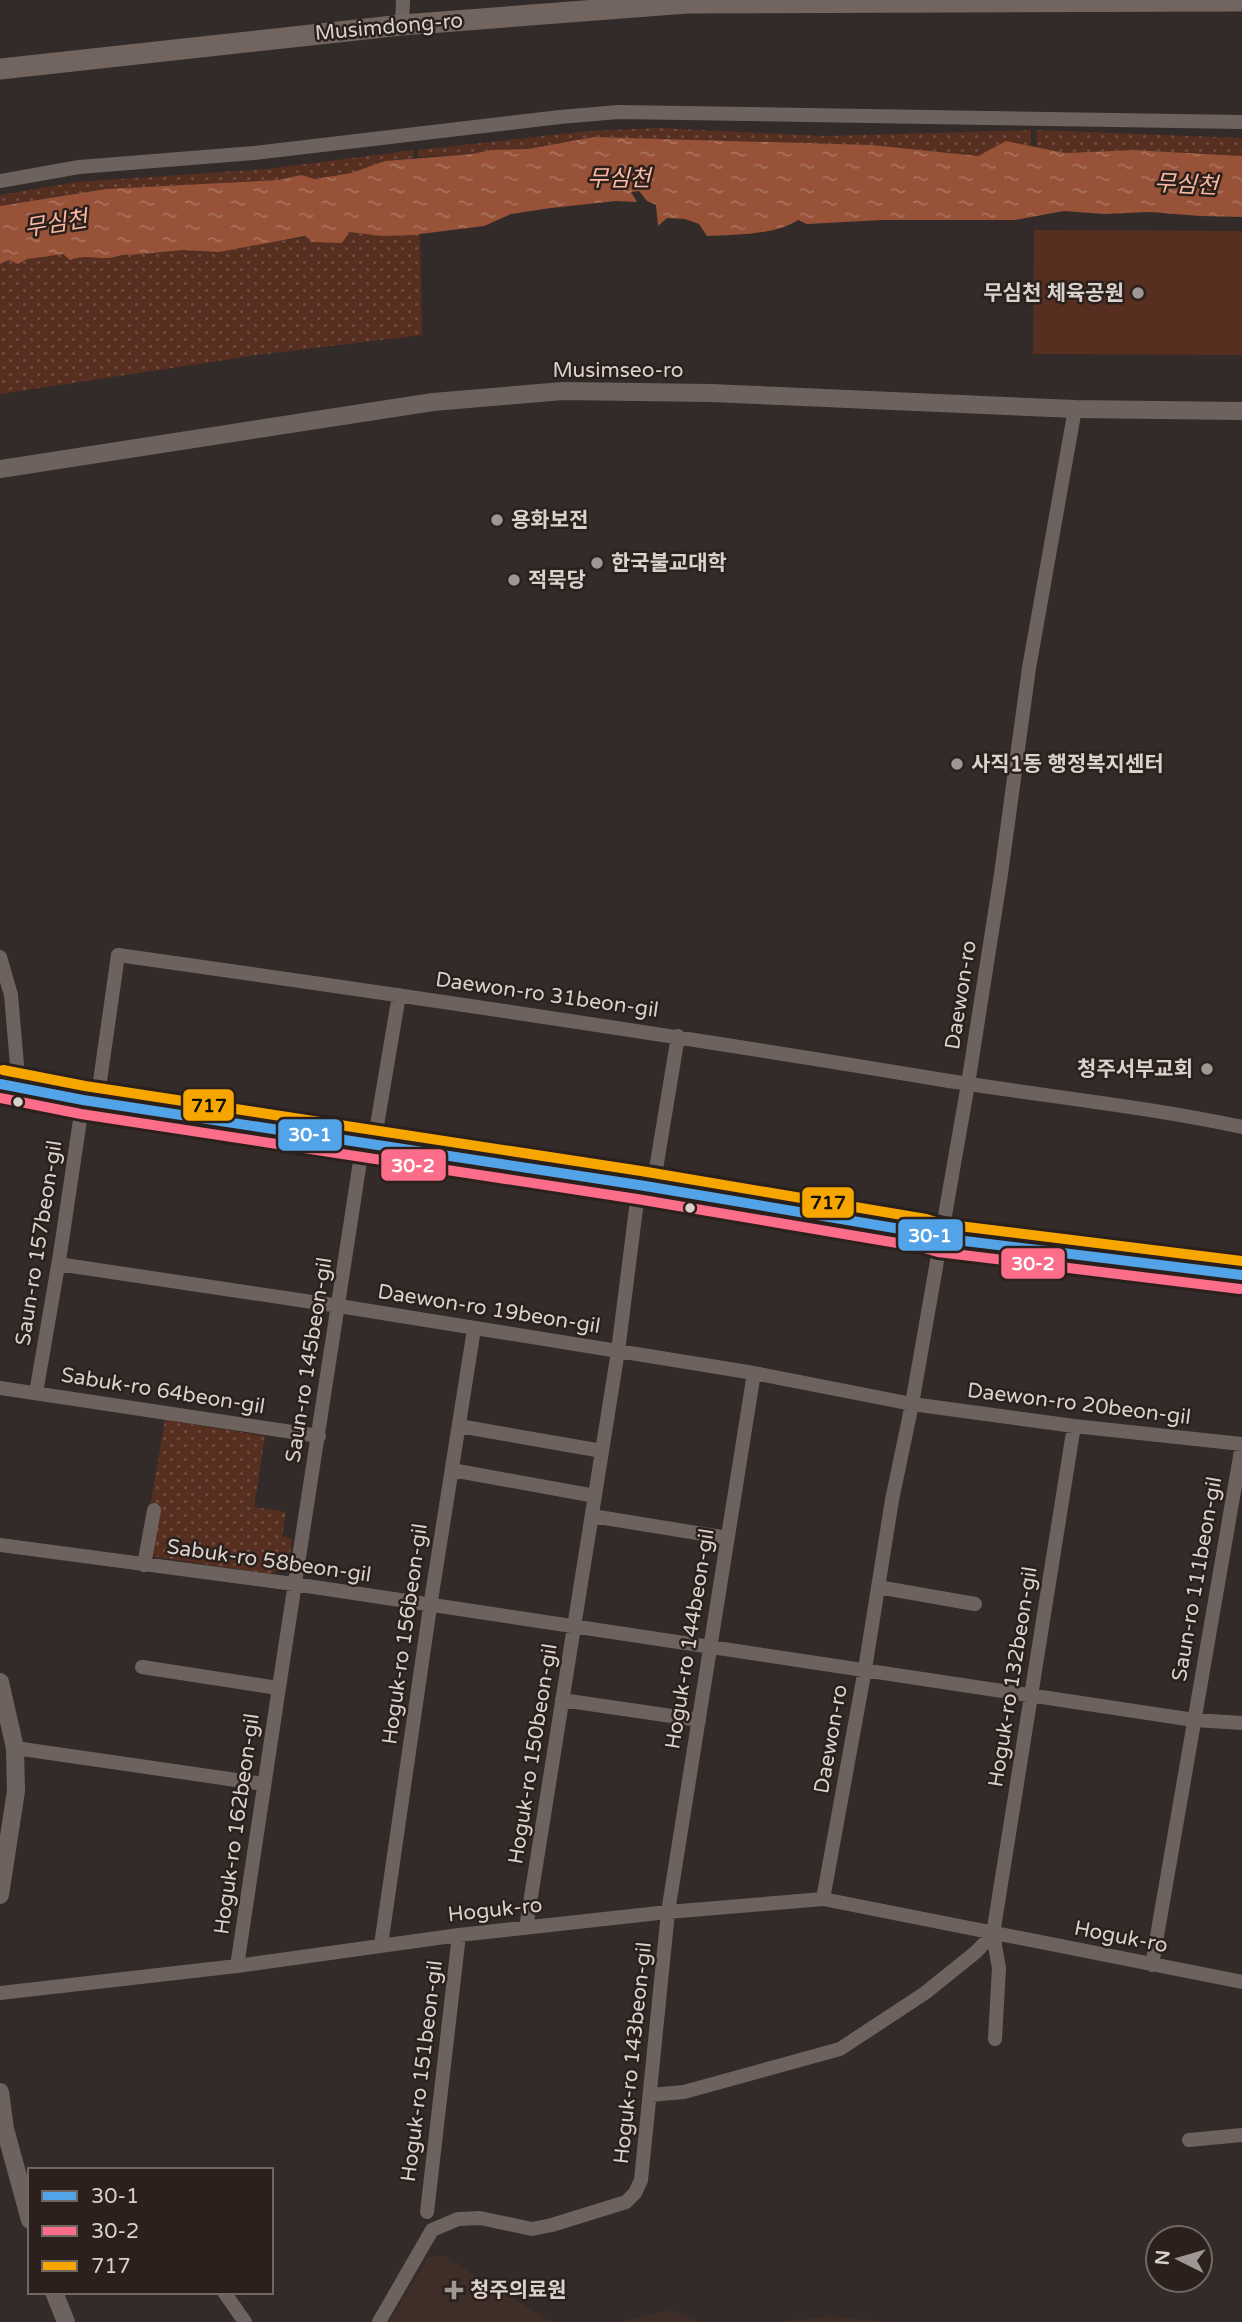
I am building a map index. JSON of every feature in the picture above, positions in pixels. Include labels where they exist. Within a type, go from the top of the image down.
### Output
[{"type":"main road","name":"Musimdong-ro","points":[[0,69],[402,25],[687,3],[1242,1]]},
{"type":"street","points":[[402,25],[403,0]]},
{"type":"street","points":[[0,181],[79,167],[254,152],[618,112],[1242,122]]},
{"type":"street","name":"Musimseo-ro","points":[[0,469],[433,402],[563,391],[711,393],[1075,409],[1242,411]]},
{"type":"street","name":"Daewon-ro","points":[[823,1899],[968,1084],[1001,874],[1029,667],[1075,409]]},
{"type":"street","name":"Daewon-ro 31beon-gil","points":[[118,955],[678,1036],[968,1084],[1175,1112],[1242,1127]]},
{"type":"street","name":"Saun-ro 157beon-gil","points":[[36,1393],[58,1264],[118,955]]},
{"type":"street","points":[[0,957],[11,995],[19,1088]]},
{"type":"street","name":"Saun-ro 145beon-gil","points":[[294,1584],[339,1306],[399,995]]},
{"type":"street","name":"Hoguk-ro 150beon-gil","points":[[526,1928],[646,1186],[678,1036]]},
{"type":"street","points":[[0,1084],[90,1101],[646,1186],[924,1233],[940,1238],[1242,1275]]},
{"type":"street","name":"Daewon-ro 19beon-gil","points":[[58,1264],[754,1373],[912,1404]]},
{"type":"street","name":"Hoguk-ro 156beon-gil","points":[[382,1945],[430,1607],[474,1329]]},
{"type":"street","name":"Hoguk-ro 144beon-gil","points":[[668,1912],[754,1373]]},
{"type":"street","name":"Sabuk-ro 64beon-gil","points":[[0,1388],[319,1436]]},
{"type":"street","name":"Daewon-ro 20beon-gil","points":[[912,1404],[1242,1445]]},
{"type":"street","points":[[459,1426],[602,1451]]},
{"type":"street","name":"Hoguk-ro 132beon-gil","points":[[993,1934],[1074,1426]]},
{"type":"street","name":"Saun-ro 111beon-gil","points":[[1152,1965],[1242,1445]]},
{"type":"street","points":[[452,1470],[595,1496]]},
{"type":"street","points":[[144,1564],[154,1510]]},
{"type":"street","points":[[592,1517],[728,1538]]},
{"type":"street","name":"Sabuk-ro 58beon-gil","points":[[0,1545],[294,1584],[430,1607],[865,1669],[1194,1720],[1242,1723]]},
{"type":"street","name":"Hoguk-ro 162beon-gil","points":[[237,1966],[294,1584]]},
{"type":"street","points":[[878,1587],[975,1604]]},
{"type":"street","name":"Hoguk-ro 162beon-gil","points":[[142,1667],[278,1688]]},
{"type":"street","points":[[0,1682],[15,1748],[16,1791],[0,1895]]},
{"type":"street","points":[[562,1700],[699,1720]]},
{"type":"street","points":[[15,1748],[264,1784]]},
{"type":"street","name":"Hoguk-ro","points":[[0,1993],[237,1966],[459,1935],[668,1912],[823,1899],[1242,1982]]},
{"type":"street","name":"Hoguk-ro 143beon-gil","points":[[379,2322],[432,2230],[458,2219],[480,2218],[533,2229],[626,2202],[635,2193],[641,2180],[668,1912]]},
{"type":"street","points":[[993,1934],[999,1968],[995,2039]]},
{"type":"street","points":[[650,2095],[684,2092],[840,2049],[925,1993],[976,1952],[993,1934]]},
{"type":"street","name":"Hoguk-ro 151beon-gil","points":[[428,2212],[459,1935]]},
{"type":"street","points":[[0,2092],[5,2129],[28,2213]]},
{"type":"street","points":[[1189,2140],[1242,2135]]},
{"type":"street","points":[[55,2294],[66,2322]]},
{"type":"street","points":[[225,2294],[245,2322]]},
{"type":"shaded area","points":[[658,128],[826,136],[1031,130],[1031,146],[1006,141],[978,156],[872,145],[594,137],[528,149],[418,157],[418,150],[588,131]]},
{"type":"shaded area","points":[[1037,130],[1242,138],[1242,156],[1133,150],[1065,153],[1036,147]]},
{"type":"shaded area","points":[[414,150],[414,158],[385,161],[351,173],[315,179],[301,175],[278,180],[106,189],[0,206],[0,195],[76,182],[267,169]]},
{"type":"shaded area","name":"무심천 체육공원","points":[[1034,230],[1242,231],[1242,355],[1033,354]]},
{"type":"shaded area","points":[[349,232],[382,236],[420,232],[422,335],[257,355],[0,394],[0,264],[10,260],[63,254],[70,259],[110,258],[183,250],[219,252],[247,245]]},
{"type":"shaded area","points":[[165,1420],[265,1436],[254,1507],[286,1512],[282,1536],[292,1539],[289,1564],[270,1574],[151,1556],[160,1504],[151,1502]]},
{"type":"shaded area","name":"청주의료원","points":[[444,2256],[552,2322],[389,2322],[428,2257]]},
{"type":"shaded area","name":"청주의료원","points":[[671,2310],[701,2322],[620,2322]]},
{"type":"shaded area","points":[[830,2316],[888,2322],[779,2322]]},
{"type":"water","name":"무심천","points":[[594,137],[872,145],[978,156],[1006,141],[1065,153],[1133,150],[1242,156],[1242,217],[1064,211],[1015,220],[882,220],[807,224],[798,220],[767,231],[707,236],[699,224],[685,219],[667,218],[658,226],[656,205],[647,201],[639,191],[631,192],[637,202],[616,201],[551,208],[511,214],[484,226],[412,235],[382,236],[349,232],[342,243],[313,242],[305,236],[219,252],[183,250],[125,254],[109,258],[80,257],[70,260],[63,254],[27,259],[18,264],[9,260],[0,264],[0,206],[106,189],[278,180],[301,175],[315,179],[351,173],[385,161],[528,149]]},
{"type":"transit line","name":"717","points":[[3,1070],[85,1086],[641,1171],[943,1224],[1242,1261]]},
{"type":"transit line","name":"30-1","points":[[0,1084],[83,1100],[639,1185],[924,1233],[940,1238],[1242,1275]]},
{"type":"transit line","name":"30-2","points":[[0,1098],[81,1114],[637,1199],[938,1252],[1240,1289]]},
{"type":"place","name":"무심천 체육공원","points":[[1138,293]]},
{"type":"place","name":"용화보전","points":[[497,520]]},
{"type":"place","name":"한국불교대학","points":[[597,563]]},
{"type":"place","name":"적묵당","points":[[514,580]]},
{"type":"place","name":"사직1동 행정복지센터","points":[[957,764]]},
{"type":"place","name":"청주서부교회","points":[[1207,1069]]},
{"type":"place","name":"청주의료원","points":[[454,2290]]}]
